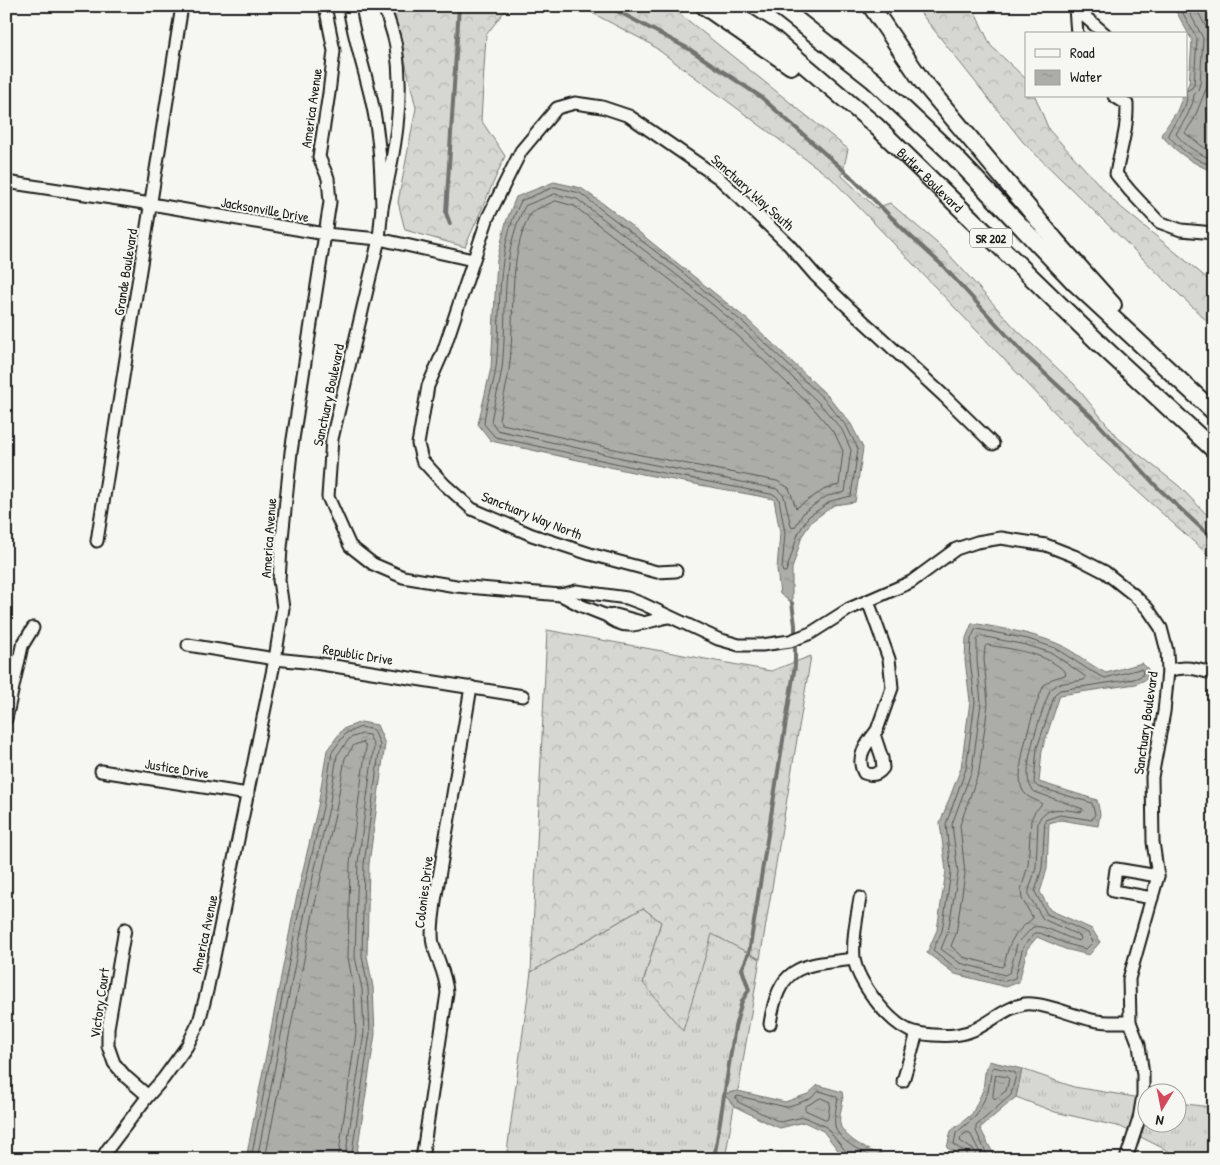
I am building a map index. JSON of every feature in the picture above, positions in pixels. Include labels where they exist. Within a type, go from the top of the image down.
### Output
[{"type":"highway","points":[[704,6],[875,125]]},
{"type":"highway","name":"Butler Boulevard","points":[[722,6],[774,40],[875,125],[1101,345],[1214,450]]},
{"type":"highway","name":"SR 202","points":[[779,6],[887,93],[950,152],[1076,284],[1214,412]]},
{"type":"highway","points":[[871,6],[922,81],[1055,240],[1183,383]]},
{"type":"street","name":"Grande Boulevard","points":[[97,541],[182,6]]},
{"type":"street","name":"America Avenue","points":[[102,1159],[148,1096],[163,1079],[186,1046],[198,1022],[207,991],[275,659],[284,608],[279,580],[280,548],[291,452],[330,202],[328,178],[319,157],[330,93],[334,51],[325,6]]},
{"type":"street","name":"Sanctuary Boulevard","points":[[349,6],[352,30],[374,110],[380,156],[382,207]]},
{"type":"street","name":"Sanctuary Boulevard","points":[[384,6],[396,46],[400,85],[395,148],[382,207],[379,240],[332,438],[328,497],[340,528],[350,546],[372,564],[403,577],[456,586],[561,594],[576,591],[627,598],[718,639],[739,645],[762,645],[790,641],[811,633],[850,609],[911,582],[956,549],[977,542],[1001,538],[1046,544],[1105,572],[1134,595],[1148,609],[1161,628],[1167,651],[1168,671],[1164,712],[1152,777],[1153,842],[1158,876],[1129,979],[1130,1022],[1139,1045],[1144,1095],[1139,1119],[1126,1159]]},
{"type":"street","points":[[1074,7],[1077,32]]},
{"type":"street","points":[[1074,7],[1102,32]]},
{"type":"street","points":[[1127,100],[1128,121],[1120,147],[1116,174],[1159,222],[1181,230],[1214,233]]},
{"type":"street","name":"Sanctuary Way South","points":[[473,260],[488,217],[521,151],[557,108],[575,103],[602,107],[629,116],[719,178],[789,244],[815,275],[993,444]]},
{"type":"street","name":"Jacksonville Drive","points":[[6,182],[151,204],[325,234],[379,240],[473,260]]},
{"type":"street","name":"Sanctuary Way North","points":[[473,260],[443,352],[428,386],[418,444],[422,460],[444,484],[472,509],[532,534],[590,554],[657,572],[676,571]]},
{"type":"street","name":"Sanctuary Boulevard","points":[[561,594],[582,606],[606,615],[637,619],[645,623],[668,617]]},
{"type":"street","points":[[868,601],[889,659],[892,688],[874,734]]},
{"type":"street","points":[[6,719],[22,646],[33,628]]},
{"type":"street","name":"Republic Drive","points":[[188,645],[523,696]]},
{"type":"street","points":[[1168,671],[1180,667],[1214,674]]},
{"type":"street","name":"Colonies Drive","points":[[422,1159],[447,993],[446,979],[433,943],[432,932],[435,901],[471,687]]},
{"type":"street","name":"Justice Drive","points":[[101,771],[248,794]]},
{"type":"street","points":[[1152,898],[1113,891],[1116,869],[1158,876]]},
{"type":"street","points":[[860,898],[855,933],[854,959],[864,985],[892,1019],[907,1029],[917,1033],[948,1036],[963,1034],[983,1026],[1006,1010],[1025,1004],[1036,1004],[1093,1020],[1130,1022]]},
{"type":"street","name":"Victory Court","points":[[125,929],[108,1028],[108,1046],[114,1064],[148,1096]]},
{"type":"street","points":[[770,1024],[773,1006],[784,982],[792,972],[811,964],[854,959]]},
{"type":"street","points":[[903,1081],[917,1033]]},
{"type":"green space","points":[[392,6],[521,6],[507,8],[486,35],[481,120],[505,156],[465,247],[405,230],[398,202],[416,108]]},
{"type":"green space","points":[[579,6],[663,6],[680,14],[848,149],[842,176],[876,208],[890,203],[944,249],[1014,327],[1075,385],[1118,438],[1179,486],[1214,522],[1214,560],[1086,445],[831,178],[649,43]]},
{"type":"green space","points":[[915,6],[972,6],[991,46],[1025,78],[1025,98],[1036,98],[1049,130],[1117,204],[1214,284],[1214,328],[1023,142]]},
{"type":"green space","points":[[547,630],[771,671],[811,656],[760,959],[712,934],[683,1031],[643,983],[661,922],[643,908],[531,972]]},
{"type":"green space","points":[[643,908],[661,922],[643,983],[712,933],[760,959],[738,1091],[724,1094],[734,1106],[725,1159],[506,1159],[531,972]]},
{"type":"green space","points":[[1022,1069],[1074,1087],[1138,1098],[1138,1132],[1188,1132],[1188,1104],[1210,1107],[1214,1081],[1214,1159],[1184,1159],[1121,1127],[1055,1112],[1016,1097]]},
{"type":"water","points":[[1173,6],[1214,6],[1214,172],[1185,157],[1161,135],[1177,111],[1182,98],[1188,98],[1192,40]]},
{"type":"water","points":[[554,182],[581,188],[609,208],[749,321],[829,397],[851,424],[863,448],[855,502],[834,505],[812,521],[802,536],[792,569],[792,603],[780,594],[777,569],[780,533],[774,499],[637,473],[491,441],[478,424],[491,368],[497,260],[506,222],[516,197]]},
{"type":"water","points":[[972,623],[1046,639],[1068,649],[1106,673],[1142,663],[1148,669],[1147,679],[1136,684],[1060,695],[1042,750],[1039,782],[1097,800],[1100,814],[1098,826],[1060,820],[1049,823],[1047,869],[1040,892],[1050,910],[1092,929],[1100,942],[1089,955],[1065,949],[1037,937],[1027,949],[1019,982],[1006,987],[955,974],[927,953],[937,930],[946,871],[940,823],[961,768],[970,701],[965,660],[966,638]]},
{"type":"water","points":[[361,722],[377,725],[385,744],[369,864],[367,956],[373,987],[375,1034],[356,1159],[246,1159],[295,904],[318,806],[327,750],[343,729]]},
{"type":"water","points":[[989,1061],[1022,1069],[1016,1097],[980,1128],[994,1155],[994,1159],[968,1159],[947,1148],[951,1131],[972,1114],[983,1090]]},
{"type":"water","points":[[818,1085],[842,1092],[840,1124],[842,1129],[851,1138],[875,1153],[904,1159],[845,1159],[823,1131],[804,1122],[780,1128],[734,1106],[724,1094],[738,1091],[785,1102],[808,1094]]},
{"type":"waterway","points":[[450,224],[446,213],[459,6]]},
{"type":"waterway","points":[[608,6],[689,49],[761,97],[849,175],[942,265],[1026,356],[1093,418],[1157,487],[1214,540]]},
{"type":"waterway","points":[[714,1159],[735,1027],[742,1001],[749,990],[742,969],[749,953],[795,665],[795,625],[792,603]]}]
